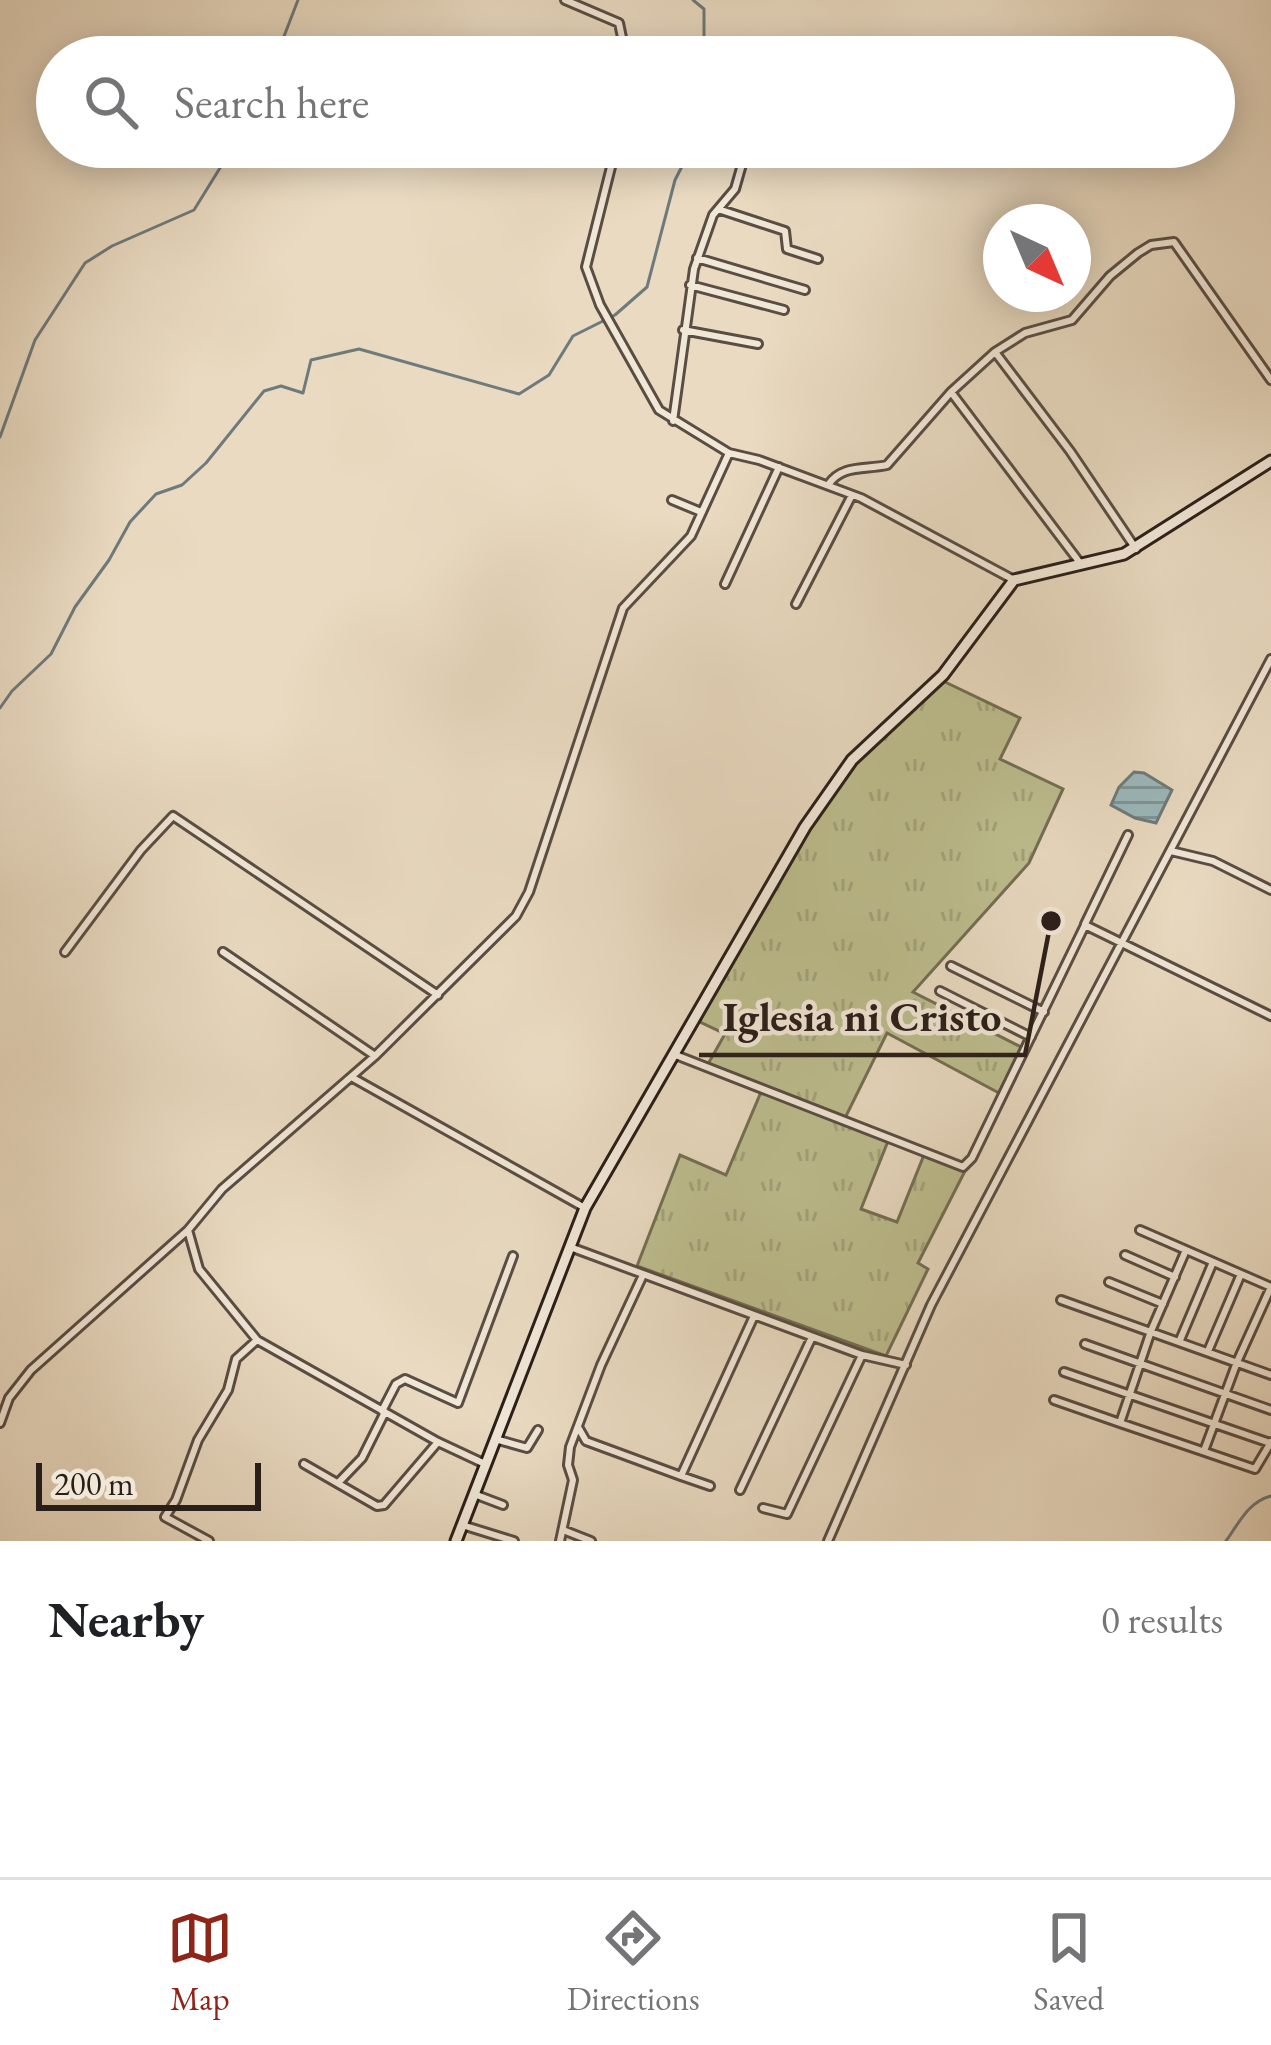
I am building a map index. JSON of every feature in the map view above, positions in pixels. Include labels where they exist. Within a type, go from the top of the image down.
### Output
[{"type":"street","points":[[565,0],[619,23],[622,36]]},
{"type":"street","points":[[610,168],[586,260],[600,305],[653,403],[673,422],[729,454],[852,494],[1014,580],[1136,549],[1271,461]]},
{"type":"street","points":[[673,422],[697,258],[718,209],[735,189],[741,168]]},
{"type":"street","points":[[718,209],[785,231],[787,250],[818,259]]},
{"type":"street","points":[[828,485],[848,469],[887,465],[951,392],[995,352],[1032,328],[1072,320],[1110,276],[1150,245],[1174,242],[1271,380]]},
{"type":"street","points":[[697,258],[805,290]]},
{"type":"street","points":[[690,285],[784,310]]},
{"type":"street","points":[[683,330],[758,344]]},
{"type":"street","points":[[995,352],[1136,549]]},
{"type":"street","points":[[951,392],[1083,566]]},
{"type":"street","points":[[0,1423],[20,1381],[188,1230],[222,1189],[352,1078],[523,906],[622,608],[685,545],[729,454]]},
{"type":"street","points":[[724,584],[779,467]]},
{"type":"street","points":[[796,604],[852,494]]},
{"type":"street","points":[[672,500],[701,512]]},
{"type":"street","points":[[456,1541],[585,1208],[673,1054],[805,827],[840,776],[863,748],[943,675],[1014,580]]},
{"type":"street","points":[[828,1541],[931,1305],[1271,659]]},
{"type":"street","points":[[64,952],[141,850],[173,816],[438,995]]},
{"type":"street","points":[[673,1054],[963,1167],[972,1158],[1128,836]]},
{"type":"street","points":[[1171,850],[1213,861],[1271,890]]},
{"type":"street","points":[[1085,925],[1271,1016]]},
{"type":"street","points":[[223,952],[375,1056]]},
{"type":"street","points":[[951,966],[1043,1012]]},
{"type":"street","points":[[940,991],[1031,1037]]},
{"type":"street","points":[[352,1078],[585,1208]]},
{"type":"street","points":[[188,1230],[199,1269],[257,1340],[486,1464]]},
{"type":"street","points":[[1140,1230],[1271,1287],[1204,1451]]},
{"type":"street","points":[[569,1247],[812,1337],[906,1365]]},
{"type":"street","points":[[1120,1423],[1151,1330],[1186,1250]]},
{"type":"street","points":[[338,1484],[362,1458],[396,1384],[405,1379],[458,1403],[513,1256]]},
{"type":"street","points":[[1125,1256],[1175,1276]]},
{"type":"street","points":[[1180,1340],[1214,1262]]},
{"type":"street","points":[[1208,1352],[1240,1274]]},
{"type":"street","points":[[560,1541],[574,1480],[568,1459],[578,1426],[643,1275]]},
{"type":"street","points":[[1109,1282],[1163,1304]]},
{"type":"street","points":[[1061,1300],[1268,1374],[1271,1358]]},
{"type":"street","points":[[680,1476],[754,1316]]},
{"type":"street","points":[[740,1490],[812,1337]]},
{"type":"street","points":[[209,1541],[165,1517],[198,1440],[228,1390],[236,1359],[257,1340]]},
{"type":"street","points":[[1085,1344],[1271,1410]]},
{"type":"street","points":[[763,1508],[787,1514],[862,1354]]},
{"type":"street","points":[[1054,1400],[1255,1469],[1270,1442],[1064,1372]]},
{"type":"street","points":[[578,1426],[586,1441],[710,1486]]},
{"type":"street","points":[[495,1439],[527,1448],[538,1430]]},
{"type":"street","points":[[304,1464],[377,1506],[384,1505],[438,1442]]},
{"type":"street","points":[[474,1494],[503,1504]]},
{"type":"street","points":[[462,1525],[514,1541]]},
{"type":"street","points":[[563,1530],[591,1541]]},
{"type":"green space","points":[[943,681],[1020,718],[1000,759],[1063,789],[1029,863],[913,992],[1023,1048],[999,1093],[887,1033],[845,1118],[708,1064],[725,1034],[698,1021],[768,896],[859,756]]},
{"type":"green space","points":[[761,1092],[888,1141],[861,1209],[897,1222],[924,1155],[965,1171],[918,1263],[928,1269],[886,1356],[637,1266],[680,1155],[726,1175]]},
{"type":"water","points":[[1134,772],[1172,790],[1156,823],[1111,805],[1119,787]]},
{"type":"waterway","points":[[284,36],[298,0]]},
{"type":"waterway","points":[[693,0],[704,9],[704,36]]},
{"type":"waterway","points":[[0,437],[35,340],[85,263],[194,210],[220,168]]},
{"type":"waterway","points":[[0,708],[51,654],[130,522],[156,494],[182,485],[206,463],[264,391],[281,386],[303,393],[311,360],[359,349],[519,394],[549,375],[573,336],[615,315],[647,287],[681,168]]},
{"type":"waterway","points":[[1226,1541],[1250,1508],[1271,1496]]},
{"type":"place","name":"Iglesia ni Cristo","points":[[1051,921]]}]
